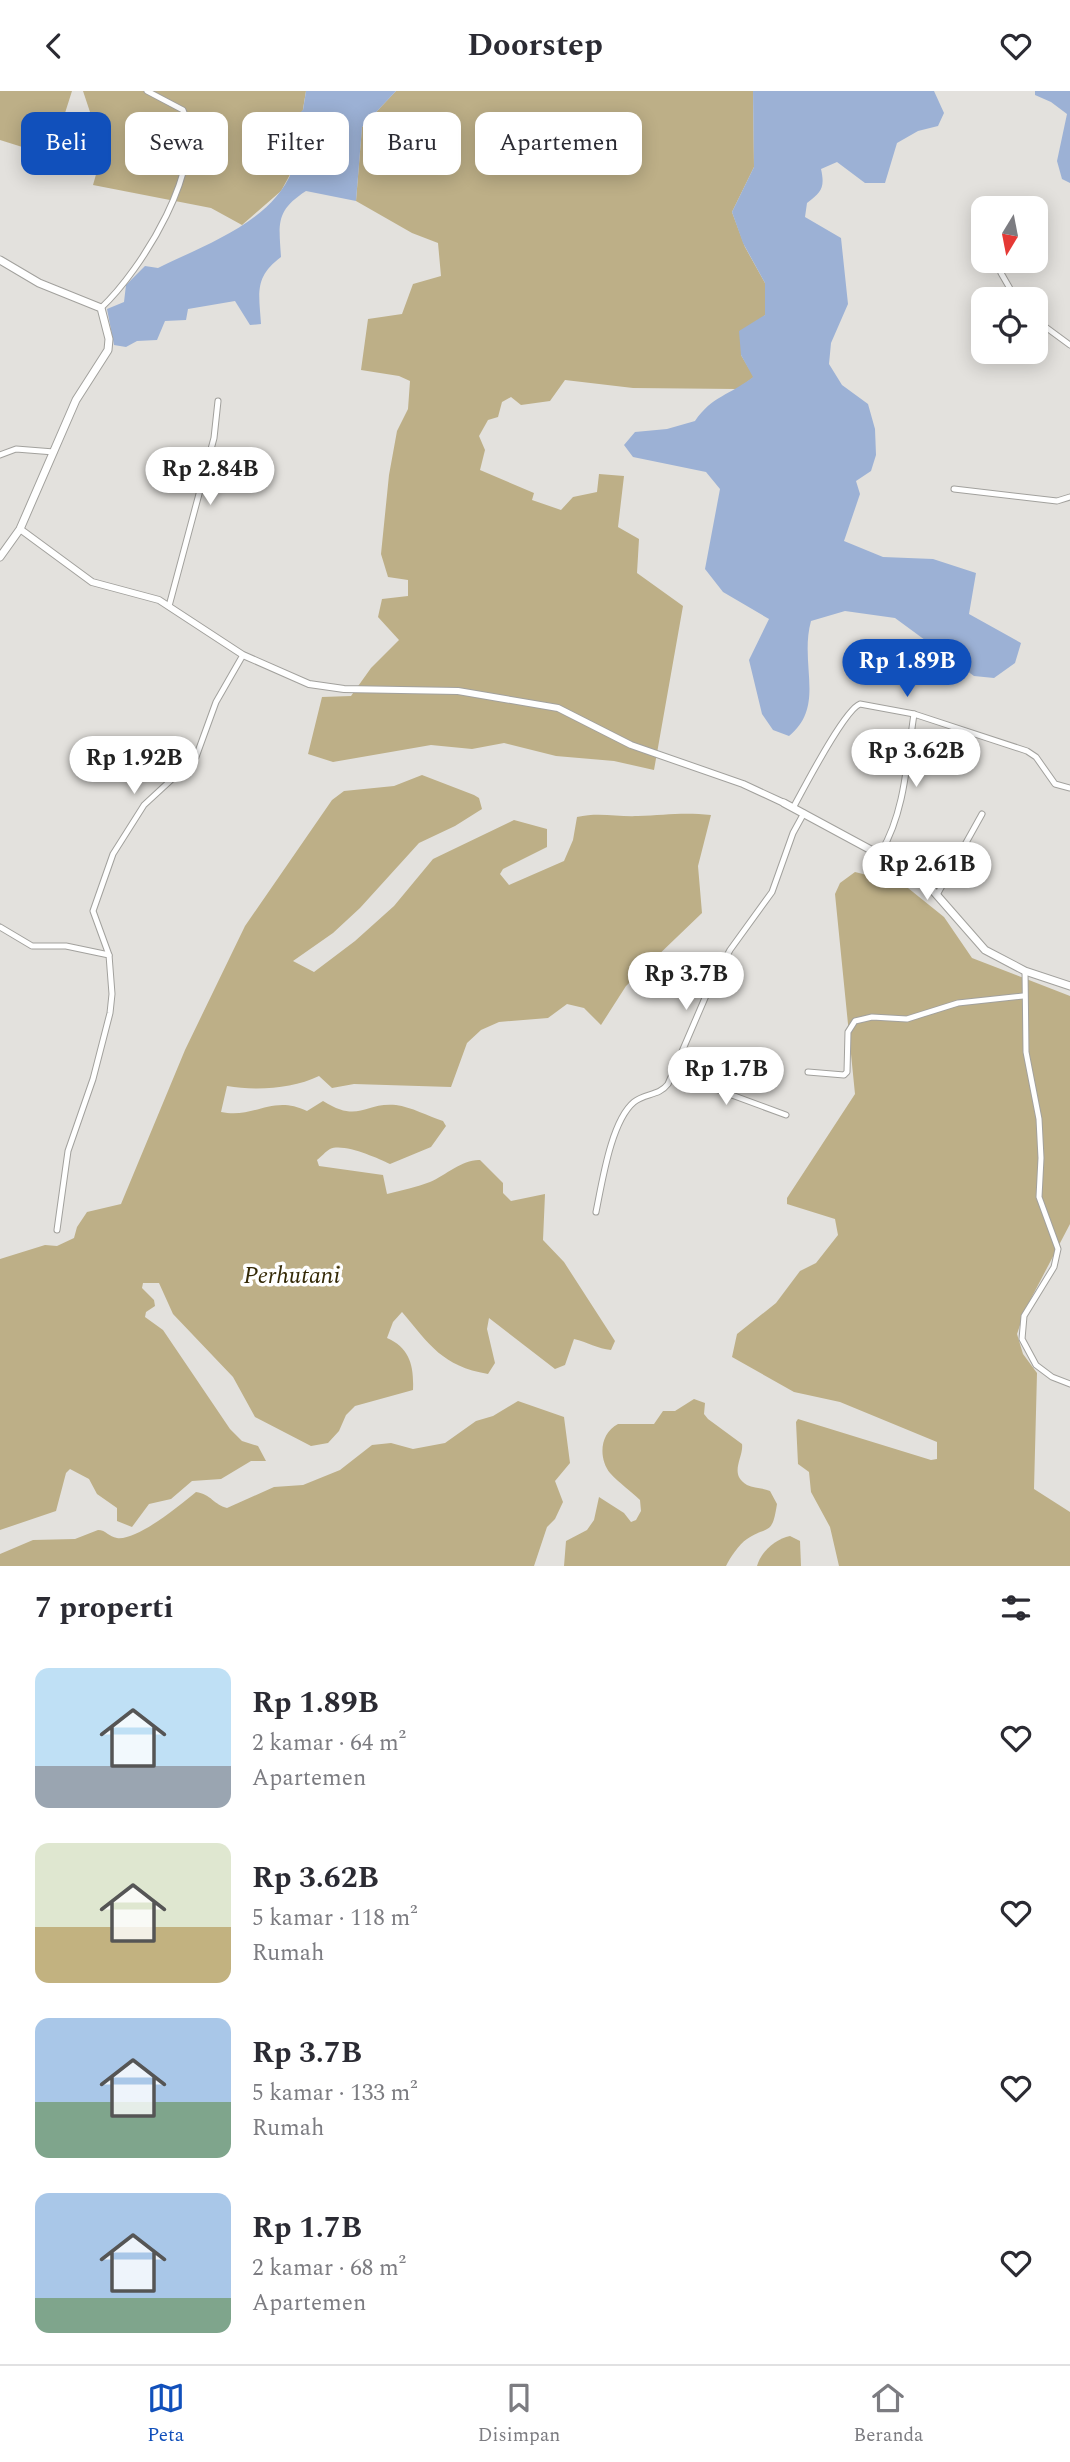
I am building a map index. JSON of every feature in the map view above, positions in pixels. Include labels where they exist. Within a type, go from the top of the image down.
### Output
[{"type":"main road","points":[[0,260],[39,283],[101,308],[109,339],[108,350],[76,400],[20,529],[0,557]]},
{"type":"main road","points":[[784,803],[881,852],[921,877],[938,893],[985,950],[1025,971],[1070,986]]},
{"type":"street","points":[[101,308],[117,293],[156,238],[188,152],[190,135],[183,110],[147,91]]},
{"type":"street","points":[[1000,273],[1009,287]]},
{"type":"street","points":[[1048,329],[1070,345]]},
{"type":"street","points":[[169,606],[214,438],[218,401]]},
{"type":"street","points":[[0,455],[16,449],[55,452]]},
{"type":"street","points":[[954,489],[1058,501],[1070,497]]},
{"type":"street","points":[[20,529],[92,582],[150,596],[243,655],[309,684],[330,688],[458,691],[558,708],[631,745],[743,784],[784,803]]},
{"type":"street","points":[[57,1230],[68,1151],[93,1079],[110,1013],[112,994],[109,955],[93,911],[113,853],[145,805],[196,757],[216,702],[243,655]]},
{"type":"street","points":[[793,808],[810,775],[856,705],[914,714],[1027,751],[1037,757],[1055,784],[1070,788]]},
{"type":"street","points":[[881,852],[892,829],[902,793],[914,714]]},
{"type":"street","points":[[596,1212],[611,1147],[627,1111],[635,1101],[662,1091],[730,950],[772,892],[793,833],[804,813]]},
{"type":"street","points":[[938,893],[982,814]]},
{"type":"street","points":[[0,926],[21,942],[32,946],[66,946],[109,955]]},
{"type":"street","points":[[1025,971],[1023,996],[1026,1052],[1039,1119],[1041,1158],[1038,1198],[1058,1249],[1054,1267],[1024,1316],[1022,1339],[1036,1365],[1052,1377],[1070,1384]]},
{"type":"street","points":[[808,1072],[844,1075],[848,1072],[848,1032],[855,1021],[872,1017],[907,1019],[958,1003],[1023,996]]},
{"type":"street","points":[[672,1073],[786,1115]]},
{"type":"green space","points":[[0,91],[72,91],[65,112],[21,112],[21,147],[0,140]]},
{"type":"green space","points":[[83,91],[306,91],[302,112],[242,112],[242,175],[290,175],[281,191],[242,225],[211,208],[93,185],[96,175],[111,175],[111,112],[90,112]]},
{"type":"green space","points":[[396,91],[753,91],[754,167],[732,212],[745,247],[765,283],[765,315],[741,355],[754,377],[737,389],[633,388],[565,380],[550,401],[521,405],[511,397],[502,402],[498,417],[488,420],[479,436],[485,450],[480,470],[534,493],[532,500],[561,510],[573,497],[597,492],[599,474],[624,476],[618,527],[639,539],[637,573],[683,606],[654,770],[614,761],[556,756],[504,743],[472,749],[431,745],[333,762],[308,754],[322,697],[351,696],[371,668],[399,640],[378,617],[382,599],[408,596],[408,580],[388,577],[381,554],[389,475],[397,431],[408,409],[410,381],[399,376],[361,370],[368,319],[402,314],[413,284],[441,276],[438,243],[412,233],[356,201],[362,127],[363,175],[461,175],[461,112],[376,112]]},
{"type":"green space","name":"Perhutani","points":[[422,775],[474,795],[479,798],[482,809],[455,826],[419,843],[360,908],[333,933],[293,961],[314,972],[355,941],[394,906],[433,859],[514,820],[547,829],[547,847],[503,869],[500,874],[509,885],[564,861],[573,840],[577,817],[711,815],[698,866],[702,913],[626,986],[601,1025],[584,1008],[567,1004],[548,1018],[499,1022],[481,1030],[467,1043],[451,1087],[354,1084],[332,1088],[319,1076],[274,1088],[227,1086],[221,1112],[244,1112],[284,1105],[307,1111],[323,1101],[335,1108],[354,1112],[396,1105],[443,1121],[446,1126],[431,1147],[390,1164],[360,1152],[336,1148],[328,1150],[317,1160],[319,1166],[383,1175],[387,1194],[430,1182],[461,1165],[480,1160],[503,1183],[503,1193],[511,1201],[545,1194],[543,1240],[564,1262],[615,1341],[611,1350],[574,1339],[565,1365],[555,1369],[489,1318],[487,1329],[495,1363],[488,1374],[448,1360],[429,1344],[402,1312],[393,1322],[387,1338],[401,1347],[409,1359],[413,1373],[413,1390],[355,1406],[328,1443],[311,1446],[255,1417],[233,1377],[173,1314],[159,1283],[143,1283],[142,1288],[154,1300],[155,1306],[146,1312],[145,1317],[163,1330],[230,1429],[242,1441],[258,1446],[266,1461],[251,1461],[221,1479],[192,1481],[171,1499],[149,1504],[132,1527],[117,1521],[117,1508],[97,1494],[89,1479],[70,1469],[66,1473],[56,1511],[0,1530],[0,1259],[45,1245],[57,1246],[74,1238],[77,1227],[87,1212],[121,1204],[185,1050],[245,926],[332,800],[344,791],[394,786]]},
{"type":"green space","points":[[855,872],[903,884],[944,917],[972,958],[1070,996],[1070,1224],[1025,1310],[1017,1334],[1023,1354],[1037,1373],[1034,1489],[1070,1512],[1070,1566],[839,1566],[830,1527],[811,1492],[809,1472],[798,1464],[798,1419],[931,1460],[937,1459],[937,1442],[840,1402],[794,1392],[732,1357],[737,1334],[776,1303],[800,1271],[816,1263],[838,1235],[835,1219],[787,1204],[787,1198],[855,1094],[835,894],[840,883]]},
{"type":"green space","points":[[694,1399],[705,1403],[704,1414],[708,1419],[742,1444],[738,1476],[747,1485],[770,1491],[777,1504],[771,1525],[744,1541],[726,1566],[564,1566],[566,1541],[587,1530],[594,1520],[599,1497],[624,1513],[631,1522],[636,1520],[641,1511],[640,1500],[606,1467],[603,1446],[607,1433],[618,1424],[654,1424],[663,1411],[675,1411]]},
{"type":"green space","points":[[518,1401],[564,1417],[570,1463],[555,1481],[563,1502],[555,1519],[547,1527],[534,1566],[0,1566],[0,1554],[33,1540],[75,1539],[98,1530],[117,1538],[136,1534],[196,1492],[227,1508],[274,1487],[303,1485],[340,1470],[372,1445],[391,1443],[413,1449],[445,1443],[476,1421],[493,1416]]},
{"type":"green space","points":[[790,1536],[800,1541],[801,1566],[757,1566],[770,1547]]},
{"type":"water","points":[[306,91],[396,91],[376,112],[363,112],[356,201],[306,191],[284,212],[280,227],[281,257],[266,272],[260,286],[261,324],[250,325],[235,301],[188,309],[186,320],[165,321],[157,340],[137,341],[126,347],[114,345],[107,309],[124,302],[126,285],[145,266],[158,268],[234,230],[269,205],[290,175],[349,175],[349,112],[301,112]]},
{"type":"water","points":[[753,91],[934,91],[944,113],[938,126],[918,131],[897,143],[885,183],[865,183],[837,162],[821,169],[821,189],[807,203],[805,217],[841,238],[848,304],[831,343],[829,364],[842,385],[868,404],[875,429],[876,455],[871,471],[856,481],[860,494],[844,541],[883,557],[933,559],[976,573],[969,614],[1021,643],[1015,663],[994,678],[974,676],[895,618],[845,611],[811,621],[808,637],[809,698],[800,724],[789,736],[773,730],[762,714],[749,660],[769,619],[723,592],[705,569],[720,489],[706,472],[633,457],[624,445],[635,432],[667,429],[695,421],[708,406],[753,377],[741,355],[739,331],[765,315],[765,283],[743,243],[732,212],[754,167]]},
{"type":"water","points":[[1035,91],[1070,91],[1070,183],[1062,179],[1057,161],[1067,114],[1051,102],[1035,95]]}]
